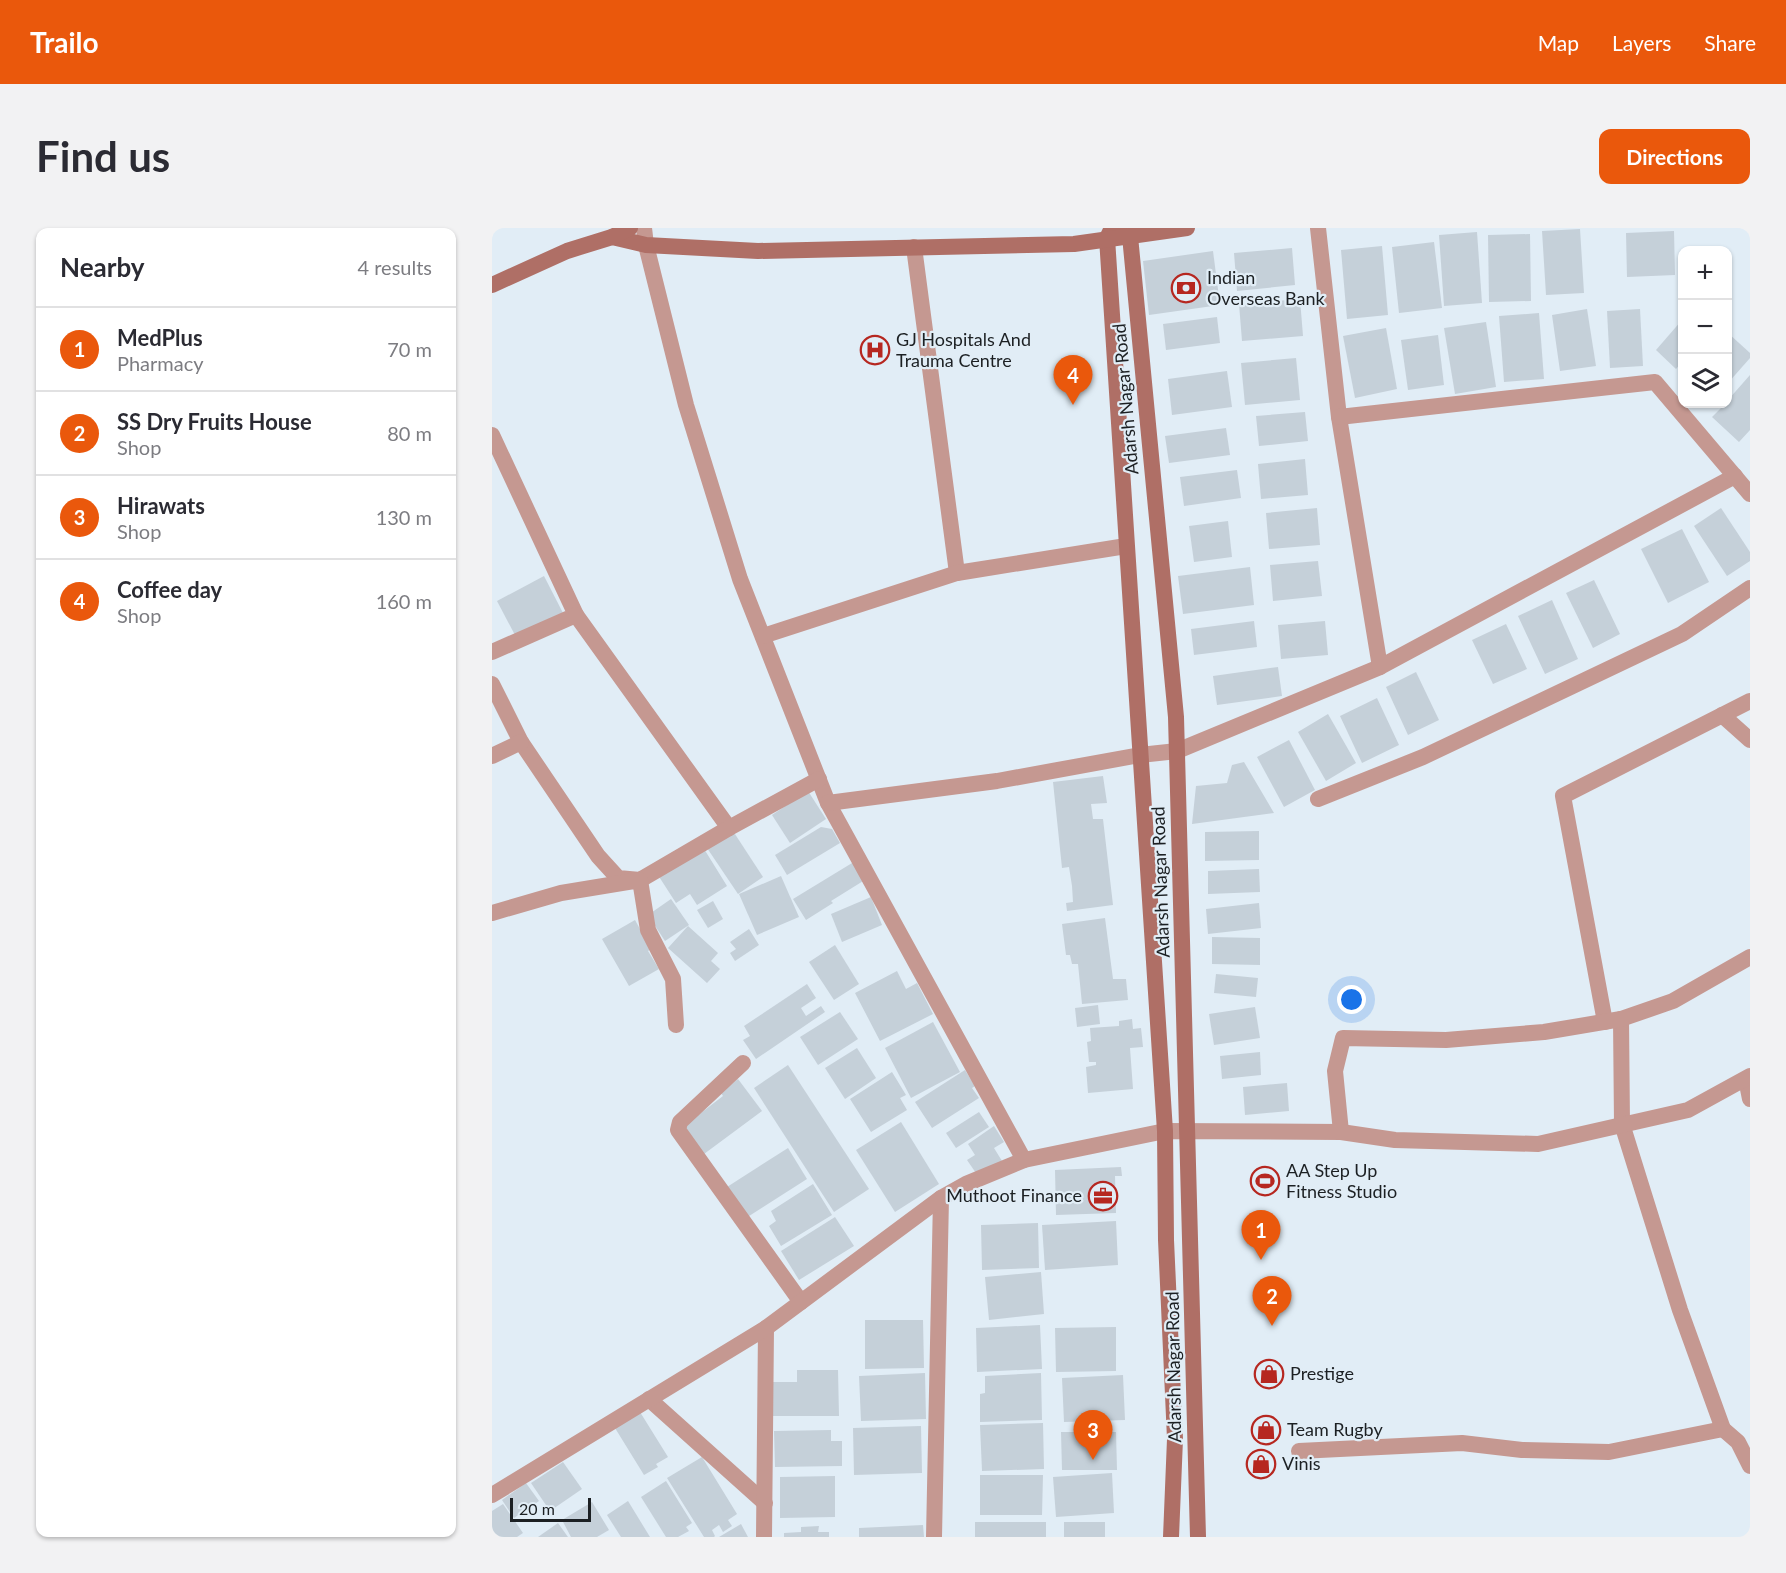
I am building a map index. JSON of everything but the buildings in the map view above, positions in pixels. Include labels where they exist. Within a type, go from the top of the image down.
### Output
[{"type":"main road","points":[[492,285],[567,251],[612,237],[630,228]]},
{"type":"main road","points":[[612,237],[646,245],[758,251],[1074,244],[1109,233],[1187,228]]},
{"type":"main road","name":"Adarsh Nagar Road","points":[[1128,232],[1176,717],[1198,1537]]},
{"type":"main road","name":"Adarsh Nagar Road","points":[[1109,233],[1126,546],[1165,1131],[1166,1240],[1175,1439],[1171,1537]]},
{"type":"street","points":[[644,228],[646,245],[686,405],[740,579],[828,803],[1024,1161]]},
{"type":"street","points":[[1318,228],[1339,417],[1380,668]]},
{"type":"street","points":[[914,247],[957,573]]},
{"type":"street","points":[[1339,417],[1655,382],[1750,494]]},
{"type":"street","points":[[492,435],[576,615],[729,828]]},
{"type":"street","points":[[828,803],[997,781],[1140,755],[1177,751],[1380,668],[1736,476]]},
{"type":"street","points":[[763,636],[957,573],[1126,546]]},
{"type":"street","points":[[1318,799],[1423,757],[1682,634],[1750,588]]},
{"type":"street","points":[[492,652],[576,615]]},
{"type":"street","points":[[492,684],[521,742],[597,856],[618,878],[640,880]]},
{"type":"street","points":[[1750,701],[1563,796],[1613,1021],[1622,1124],[1680,1310],[1723,1429],[1738,1442],[1750,1466]]},
{"type":"street","points":[[1722,715],[1750,740]]},
{"type":"street","points":[[492,756],[521,742]]},
{"type":"street","points":[[492,913],[561,893],[640,880],[819,779]]},
{"type":"street","points":[[640,880],[648,930],[674,979],[676,1025]]},
{"type":"street","points":[[1341,1132],[1335,1071],[1343,1038],[1446,1040],[1544,1032],[1613,1021],[1673,1001],[1750,957]]},
{"type":"street","points":[[743,1063],[680,1122],[678,1130],[801,1302]]},
{"type":"street","points":[[492,1494],[766,1328],[941,1198],[966,1184],[1024,1161],[1165,1131],[1341,1132],[1395,1140],[1538,1144],[1688,1110],[1748,1078],[1750,1099]]},
{"type":"street","points":[[934,1537],[941,1198]]},
{"type":"street","points":[[764,1537],[766,1328]]},
{"type":"street","points":[[649,1399],[765,1503]]},
{"type":"street","points":[[1299,1451],[1462,1443],[1522,1450],[1609,1452],[1723,1429]]},
{"type":"place","name":"Indian Overseas Bank","points":[[1186,288]]},
{"type":"place","name":"GJ Hospitals And Trauma Centre","points":[[875,350]]},
{"type":"place","name":"Coffee day","points":[[1073,405]]},
{"type":"place","name":"AA Step Up Fitness Studio","points":[[1265,1181]]},
{"type":"place","name":"Muthoot Finance","points":[[1103,1196]]},
{"type":"place","name":"MedPlus","points":[[1261,1260]]},
{"type":"place","name":"SS Dry Fruits House","points":[[1272,1326]]},
{"type":"place","name":"Prestige","points":[[1269,1374]]},
{"type":"place","name":"Team Rugby","points":[[1266,1430]]},
{"type":"place","name":"Hirawats","points":[[1093,1460]]},
{"type":"place","name":"Vinis","points":[[1261,1464]]}]
